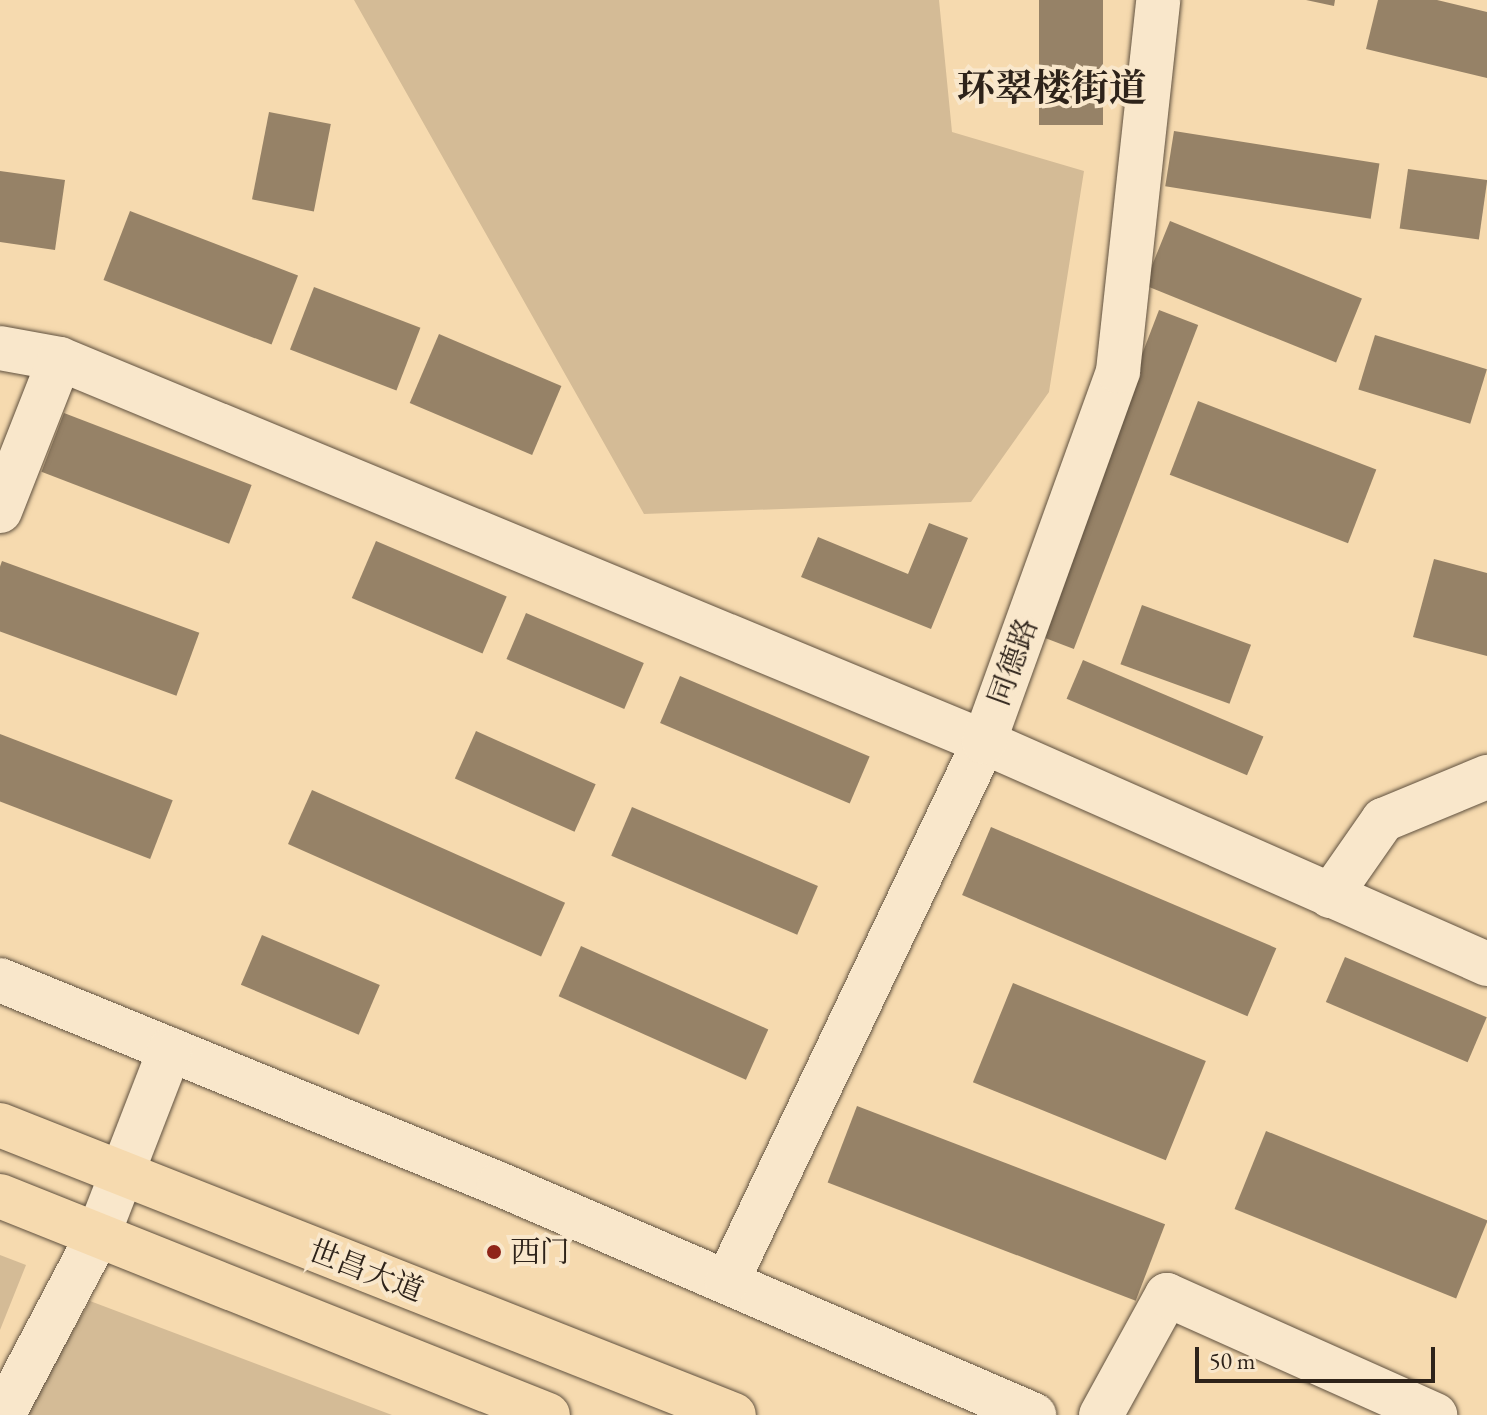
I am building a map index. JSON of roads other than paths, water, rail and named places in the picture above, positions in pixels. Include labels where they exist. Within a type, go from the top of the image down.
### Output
[{"type":"main road","name":"世昌大道","points":[[0,1125],[734,1415]]},
{"type":"main road","points":[[0,1196],[548,1415]]},
{"type":"street","name":"同德路","points":[[727,1282],[984,742],[1118,371],[1158,0]]},
{"type":"street","points":[[0,348],[60,359],[984,742],[1487,964]]},
{"type":"street","points":[[0,511],[60,359]]},
{"type":"street","points":[[1330,896],[1383,820],[1487,777]]},
{"type":"street","points":[[0,980],[727,1282],[1034,1415]]},
{"type":"street","points":[[3,1415],[98,1235],[170,1049]]},
{"type":"street","points":[[1101,1415],[1167,1295],[1435,1415]]},
{"type":"place","name":"西门","points":[[494,1252]]},
{"type":"district","name":"环翠楼街道","points":[[1052,88]]}]
